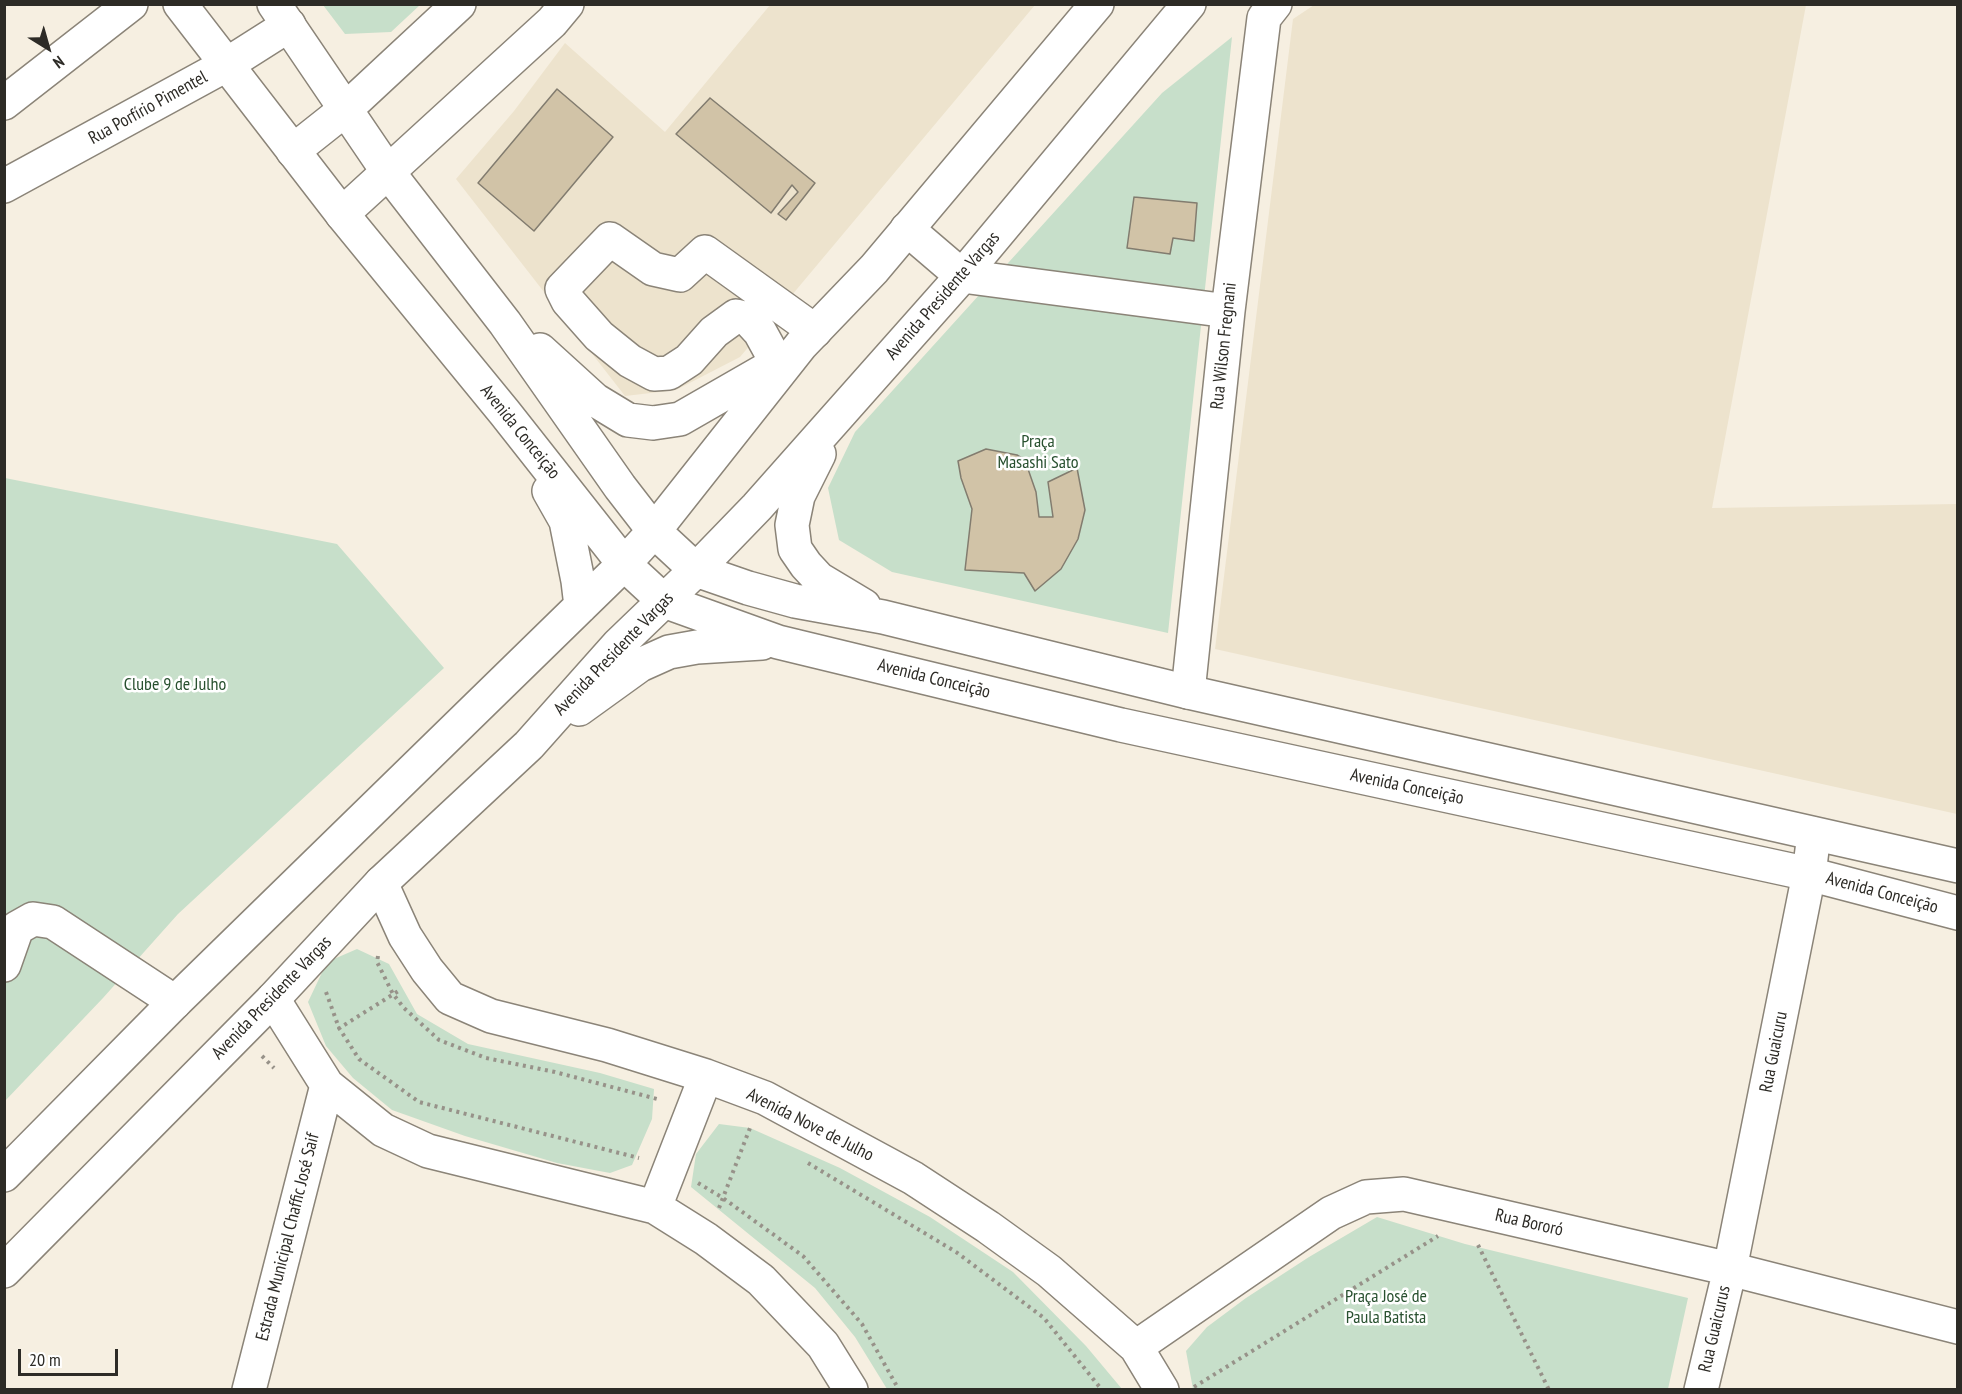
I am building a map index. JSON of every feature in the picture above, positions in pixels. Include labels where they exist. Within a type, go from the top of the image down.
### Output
[{"type":"main road","points":[[4,102],[131,4]]},
{"type":"main road","name":"Avenida Conceição","points":[[180,4],[292,151],[505,413],[624,564],[664,601],[778,642],[1120,725],[1809,874],[1958,913]]},
{"type":"main road","points":[[292,151],[346,109],[459,4]]},
{"type":"main road","points":[[4,1175],[175,1002],[624,564],[654,531],[798,346],[874,269],[1097,4]]},
{"type":"main road","name":"Avenida Presidente Vargas","points":[[4,1271],[273,999],[381,883],[529,745],[618,645],[757,507],[962,276],[1189,4]]},
{"type":"main road","name":"Rua Wilson Fregnani","points":[[1188,692],[1228,311],[1264,18],[1275,4]]},
{"type":"main road","points":[[342,214],[388,172],[551,10]]},
{"type":"main road","points":[[282,15],[388,172],[505,323],[620,488],[654,531],[696,570],[795,601],[884,618],[1188,692],[1958,866]]},
{"type":"main road","name":"Rua Porfírio Pimentel","points":[[4,186],[226,65],[282,15]]},
{"type":"main road","points":[[907,229],[962,276],[1228,311]]},
{"type":"main road","points":[[610,239],[653,269],[680,275],[705,252],[798,346],[760,332],[748,319],[736,316],[714,332],[689,360],[669,373],[654,374],[630,361],[599,336],[568,301],[562,289],[610,239]]},
{"type":"main road","points":[[505,323],[551,359],[595,400],[628,420],[653,423],[680,419],[798,346]]},
{"type":"main road","points":[[505,413],[566,521],[581,606]]},
{"type":"main road","points":[[840,413],[798,496],[792,525],[795,549],[819,579],[884,618]]},
{"type":"main road","points":[[529,745],[640,664],[669,652],[697,647],[778,642]]},
{"type":"main road","name":"Rua Guaicuru","points":[[1730,1269],[1809,874],[1814,834]]},
{"type":"main road","name":"Avenida Nove de Julho","points":[[381,883],[405,936],[427,970],[450,998],[491,1016],[607,1045],[706,1076],[765,1098],[913,1178],[988,1227],[1049,1271],[1136,1347],[1162,1389]]},
{"type":"main road","points":[[4,965],[17,928],[33,919],[53,922],[175,1002]]},
{"type":"main road","points":[[273,999],[327,1085],[383,1130],[428,1151],[655,1207],[706,1239],[761,1280],[823,1345],[851,1389]]},
{"type":"main road","points":[[655,1207],[706,1076]]},
{"type":"main road","name":"Estrada Municipal Chaffic José Saif","points":[[249,1389],[327,1085]]},
{"type":"main road","name":"Rua Bororó","points":[[1136,1347],[1331,1213],[1366,1197],[1404,1194],[1730,1269],[1958,1328]]},
{"type":"main road","name":"Rua Guaicurus","points":[[1701,1389],[1730,1269]]},
{"type":"path","points":[[706,1239],[750,1128],[765,1098]]},
{"type":"path","points":[[1191,1389],[1438,1236]]},
{"type":"path","points":[[1474,1237],[1549,1389]]},
{"type":"shaded area","points":[[770,5],[1035,5],[740,357],[676,390],[625,396],[456,179],[514,111],[565,43],[665,132]]},
{"type":"shaded area","points":[[1314,5],[1806,5],[1712,508],[1957,504],[1957,814],[1215,649],[1293,19]]},
{"type":"green space","points":[[323,5],[420,5],[391,32],[345,34]]},
{"type":"green space","name":"Praça Masashi Sato","points":[[1232,37],[1168,633],[892,572],[839,540],[828,488],[855,432],[1162,93]]},
{"type":"green space","name":"Clube 9 de Julho","points":[[5,478],[337,544],[444,668],[178,914],[103,998],[5,1101]]},
{"type":"green space","points":[[357,949],[389,964],[417,1014],[468,1044],[600,1073],[654,1089],[652,1119],[632,1165],[610,1173],[557,1163],[465,1136],[392,1110],[353,1078],[326,1046],[308,1002],[327,962]]},
{"type":"green space","points":[[719,1124],[750,1128],[840,1168],[930,1217],[1013,1272],[1086,1346],[1122,1389],[887,1389],[855,1337],[815,1288],[691,1187],[696,1154]]},
{"type":"green space","name":"Praça José de Paula Batista","points":[[1377,1217],[1465,1244],[1688,1298],[1668,1389],[1193,1389],[1186,1351],[1207,1327],[1246,1298],[1309,1257]]},
{"type":"building","points":[[557,89],[613,137],[534,231],[478,183]]},
{"type":"building","points":[[710,98],[815,183],[786,220],[778,214],[798,192],[792,185],[771,213],[676,134]]},
{"type":"building","points":[[1134,197],[1197,203],[1194,241],[1173,238],[1170,254],[1127,248]]},
{"type":"building","points":[[986,449],[1017,455],[1034,466],[1028,469],[1036,492],[1039,517],[1053,517],[1048,482],[1077,468],[1085,510],[1078,539],[1061,569],[1035,591],[1024,573],[965,570],[972,509],[961,478],[958,461]]}]
